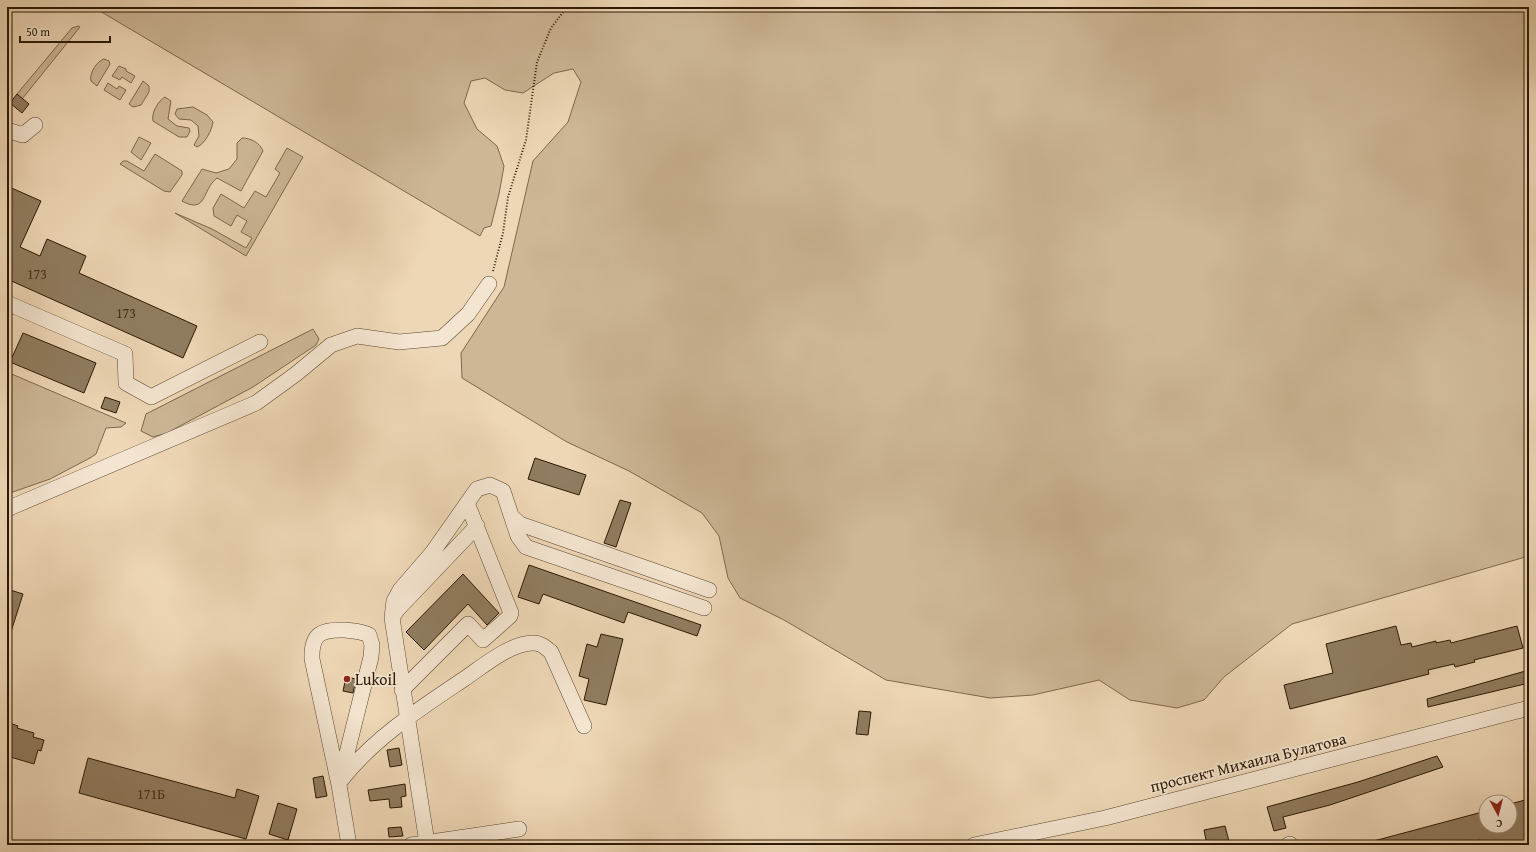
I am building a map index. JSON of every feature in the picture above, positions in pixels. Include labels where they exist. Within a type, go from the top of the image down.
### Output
[{"type":"street","points":[[7,130],[23,135],[35,125]]},
{"type":"street","points":[[7,509],[256,403],[296,374],[331,345],[356,336],[399,342],[442,338],[468,314],[489,284]]},
{"type":"street","points":[[7,303],[125,354],[126,383],[151,396],[260,342]]},
{"type":"street","points":[[427,843],[392,618],[394,601],[400,590],[432,552],[477,489],[490,485],[503,491],[518,536],[526,547],[704,608]]},
{"type":"street","points":[[402,690],[468,624],[483,640],[510,616],[510,611],[467,503]]},
{"type":"street","points":[[512,517],[520,524],[708,590]]},
{"type":"street","points":[[392,618],[397,610],[477,526]]},
{"type":"street","points":[[339,785],[372,657],[372,645],[368,636],[361,631],[330,630],[322,632],[315,638],[312,649],[312,658],[339,785],[349,845]]},
{"type":"street","points":[[339,785],[351,768],[407,719],[501,653],[532,642],[542,644],[551,652],[584,726]]},
{"type":"street","name":"проспект Михаила Булатова","points":[[974,845],[1105,818],[1529,708]]},
{"type":"street","points":[[411,845],[519,829]]},
{"type":"path","points":[[489,284],[503,233],[508,197],[526,140],[537,62],[551,28],[567,7]]},
{"type":"shaded area","points":[[93,7],[1529,7],[1529,556],[1292,624],[1224,677],[1204,700],[1177,708],[1130,700],[1099,680],[1033,695],[990,698],[886,680],[784,620],[740,598],[728,578],[719,536],[702,513],[629,471],[567,442],[462,378],[461,353],[504,287],[533,161],[568,122],[581,82],[573,69],[554,73],[523,93],[505,90],[485,78],[471,81],[464,103],[477,129],[497,146],[504,166],[491,226],[484,228],[480,236]]},
{"type":"shaded area","points":[[78,26],[80,27],[22,99],[17,94],[72,28]]},
{"type":"shaded area","points":[[104,59],[109,61],[110,64],[97,86],[91,81],[91,74],[96,65]]},
{"type":"shaded area","points":[[119,66],[135,76],[131,83],[122,77],[120,80],[112,76]]},
{"type":"shaded area","points":[[143,81],[149,86],[149,92],[141,105],[133,107],[129,104]]},
{"type":"shaded area","points":[[108,83],[117,89],[119,86],[126,90],[120,100],[104,90]]},
{"type":"shaded area","points":[[165,97],[171,101],[168,119],[177,126],[189,128],[190,131],[187,137],[179,137],[153,121],[153,114],[156,108],[160,101]]},
{"type":"shaded area","points":[[193,107],[207,115],[213,122],[208,136],[203,143],[197,147],[194,145],[199,136],[198,126],[191,120],[179,119],[175,114],[177,109]]},
{"type":"shaded area","points":[[139,137],[151,143],[141,160],[131,152]]},
{"type":"shaded area","points":[[242,138],[255,142],[263,151],[241,191],[217,178],[212,183],[200,203],[196,205],[182,201],[202,169],[216,173],[229,169],[237,159],[237,143]]},
{"type":"shaded area","points":[[287,148],[303,157],[246,256],[175,213],[212,229],[246,248],[252,238],[241,232],[247,221],[237,215],[231,226],[214,216],[213,208],[221,194],[244,208],[255,191],[266,197],[280,173],[275,169]]},
{"type":"shaded area","points":[[155,154],[182,171],[182,175],[170,192],[164,191],[120,164],[123,161],[127,161],[144,171]]},
{"type":"shaded area","points":[[313,329],[319,339],[316,345],[253,387],[167,433],[153,437],[141,431],[146,414]]},
{"type":"shaded area","points":[[7,372],[126,423],[121,427],[106,428],[96,454],[90,458],[50,479],[7,494]]},
{"type":"building","points":[[17,94],[29,104],[22,113],[10,103]]},
{"type":"building","points":[[7,186],[41,201],[20,247],[40,256],[47,239],[86,256],[79,273],[197,326],[183,358],[7,279]]},
{"type":"building","points":[[23,333],[96,363],[84,393],[10,362]]},
{"type":"building","points":[[105,397],[120,402],[116,413],[101,408]]},
{"type":"building","points":[[535,458],[586,475],[579,495],[528,479]]},
{"type":"building","points":[[620,500],[631,503],[616,547],[604,543]]},
{"type":"building","points":[[529,565],[701,625],[697,636],[628,612],[624,623],[543,594],[539,604],[518,597]]},
{"type":"building","points":[[463,574],[499,613],[487,625],[468,604],[424,650],[406,632]]},
{"type":"building","points":[[7,589],[23,594],[9,638],[7,638]]},
{"type":"building","points":[[1396,626],[1401,645],[1411,643],[1412,647],[1436,641],[1436,643],[1450,640],[1451,643],[1517,626],[1523,648],[1474,660],[1475,662],[1455,667],[1454,664],[1428,670],[1429,674],[1290,709],[1284,685],[1333,673],[1326,644]]},
{"type":"building","points":[[601,634],[623,639],[606,705],[584,700],[589,679],[579,676],[587,644],[597,647]]},
{"type":"building","points":[[1529,670],[1529,683],[1428,707],[1427,699]]},
{"type":"building","points":[[346,677],[356,679],[353,693],[343,691]]},
{"type":"building","points":[[859,711],[871,712],[868,735],[856,734]]},
{"type":"building","points":[[7,722],[18,726],[17,728],[34,733],[33,737],[44,740],[41,751],[38,750],[34,764],[7,756]]},
{"type":"building","points":[[399,748],[402,765],[390,767],[387,750]]},
{"type":"building","points":[[1437,756],[1443,767],[1330,805],[1283,817],[1286,828],[1274,831],[1267,807],[1358,782]]},
{"type":"building","points":[[88,758],[235,798],[237,789],[259,796],[246,839],[79,793]]},
{"type":"building","points":[[323,776],[327,796],[316,798],[313,778]]},
{"type":"building","points":[[405,784],[406,796],[401,797],[402,807],[390,808],[389,799],[370,801],[368,790]]},
{"type":"building","points":[[1529,799],[1529,845],[1480,845],[1480,840],[1461,845],[1371,845],[1370,842],[1478,813],[1478,834],[1518,834],[1518,802]]},
{"type":"building","points":[[278,803],[297,809],[288,840],[269,834]]},
{"type":"building","points":[[1225,826],[1230,845],[1207,845],[1204,830]]},
{"type":"building","points":[[401,827],[403,836],[389,837],[388,828]]},
{"type":"place","name":"Lukoil","points":[[347,679]]}]
